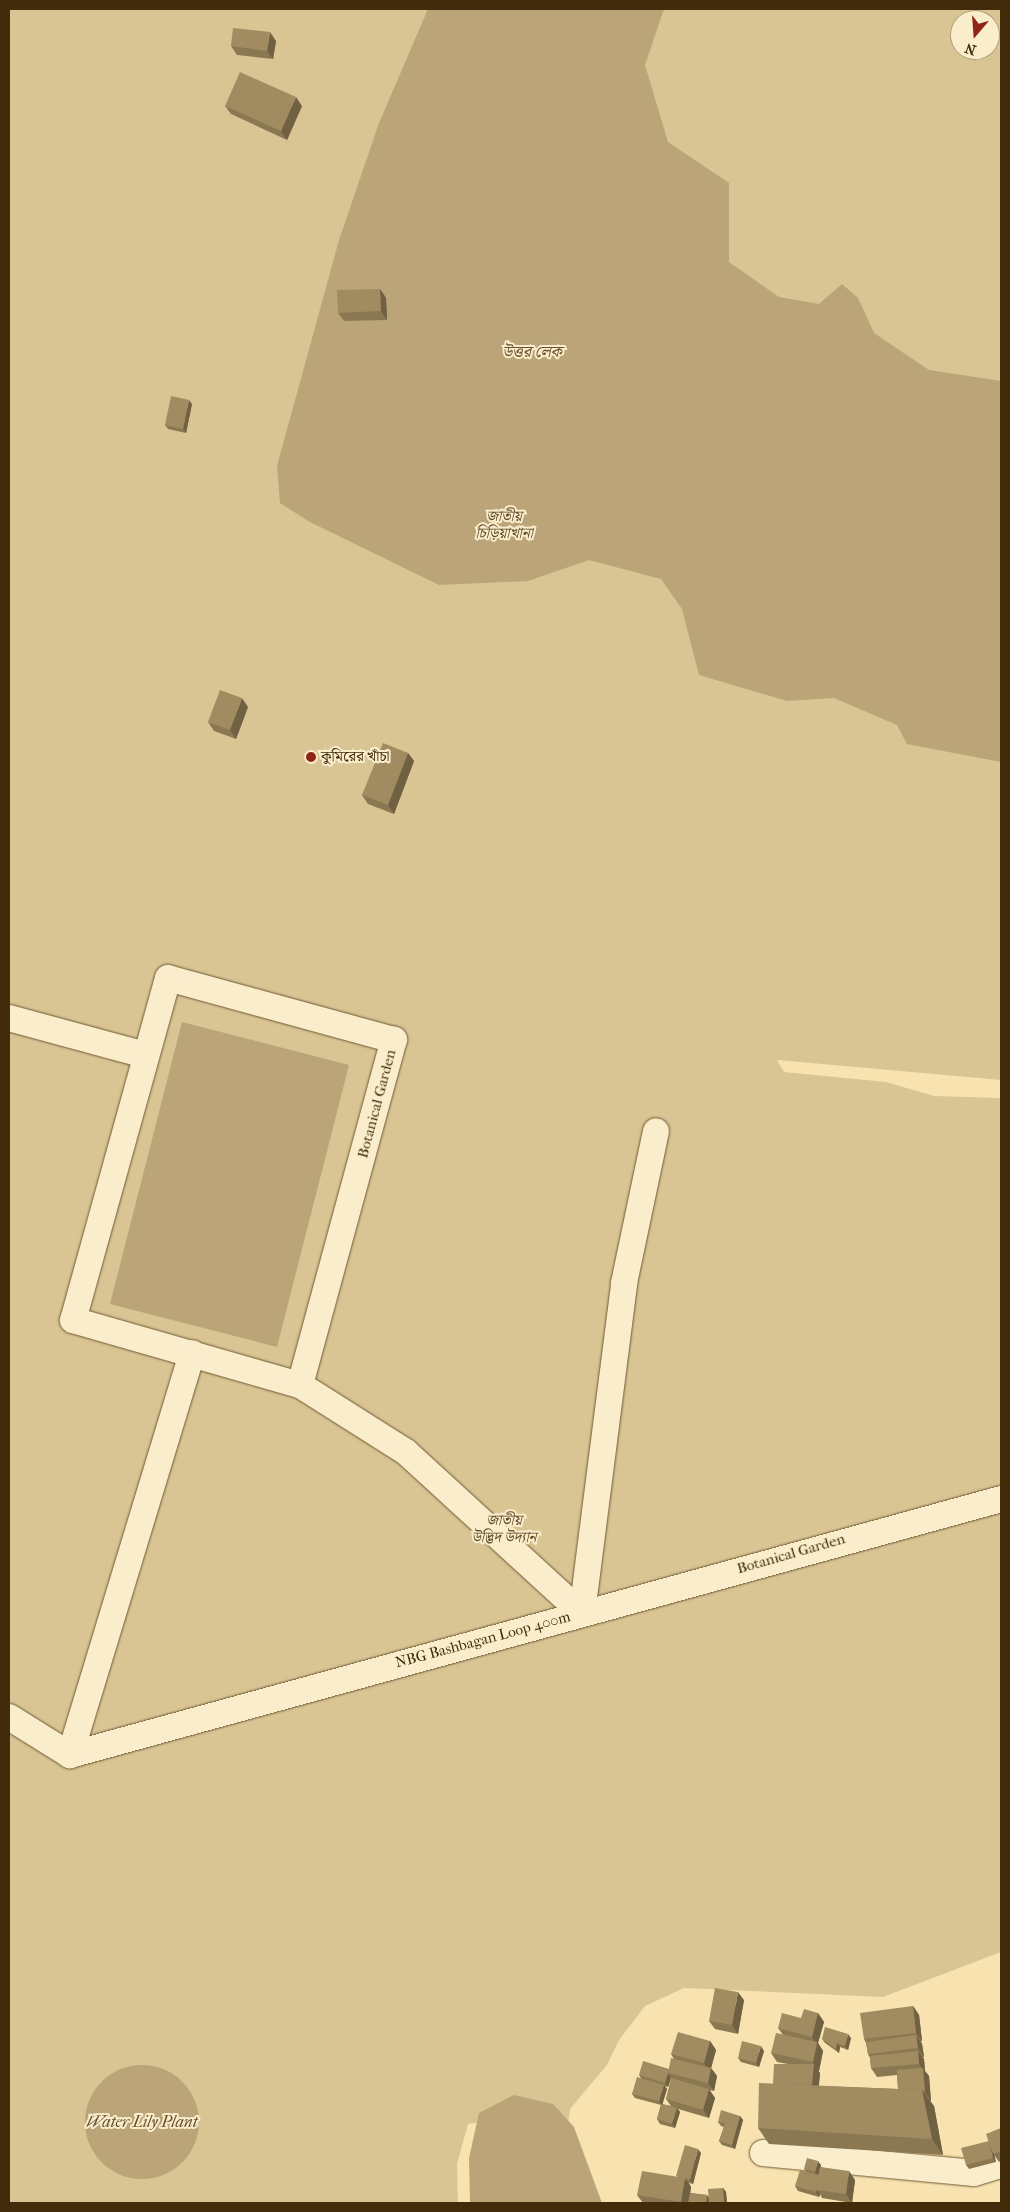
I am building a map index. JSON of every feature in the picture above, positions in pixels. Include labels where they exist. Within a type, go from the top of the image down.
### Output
[{"type":"street","name":"Botanical Garden","points":[[192,1354],[73,1320],[145,1055],[168,978],[394,1040],[300,1385]]},
{"type":"street","points":[[9,1018],[145,1055]]},
{"type":"street","points":[[582,1613],[624,1283],[656,1131]]},
{"type":"street","points":[[9,1717],[70,1755],[192,1354]]},
{"type":"street","name":"NBG Bashbagan Loop 400m","points":[[192,1354],[300,1385],[406,1452],[582,1613]]},
{"type":"street","name":"Botanical Garden","points":[[582,1613],[1001,1499]]},
{"type":"street","name":"NBG Bashbagan Loop 400m","points":[[70,1755],[582,1613]]},
{"type":"street","points":[[763,2153],[974,2173],[1001,2165]]},
{"type":"green space","points":[[9,9],[1001,9],[1001,1080],[777,1060],[784,1072],[886,1082],[934,1096],[1001,1098],[1001,1952],[883,1997],[684,1988],[645,2006],[619,2040],[607,2065],[570,2109],[568,2125],[499,2119],[468,2124],[457,2164],[458,2203],[9,2203]]},
{"type":"water","name":"উত্তর লেক","points":[[428,9],[664,9],[645,65],[668,142],[729,183],[729,262],[779,297],[819,304],[842,284],[858,298],[874,333],[929,370],[1001,381],[1001,762],[907,744],[897,725],[834,698],[787,701],[699,675],[682,609],[661,579],[589,560],[528,581],[439,585],[310,522],[280,503],[277,466],[339,240],[379,123]]},
{"type":"water","points":[[182,1022],[349,1065],[277,1347],[110,1304]]},
{"type":"water","name":"Water Lily Plant","points":[[142,2065],[164,2069],[182,2082],[195,2100],[199,2122],[195,2144],[182,2162],[164,2175],[142,2179],[120,2175],[102,2162],[89,2144],[85,2122],[89,2100],[102,2082],[120,2069]]},
{"type":"water","points":[[514,2095],[553,2104],[574,2127],[602,2203],[470,2203],[469,2158],[479,2113]]},
{"type":"building","points":[[233,28],[270,32],[267,51],[231,46]]},
{"type":"building","points":[[240,72],[296,97],[281,131],[225,106]]},
{"type":"building","points":[[380,289],[381,311],[338,313],[337,290]]},
{"type":"building","points":[[171,396],[189,400],[183,429],[165,425]]},
{"type":"building","points":[[220,690],[242,698],[230,730],[208,722]]},
{"type":"building","points":[[383,743],[408,753],[388,805],[362,795]]},
{"type":"building","points":[[715,1988],[738,1992],[732,2025],[709,2021]]},
{"type":"building","points":[[913,2006],[916,2033],[864,2039],[860,2013]]},
{"type":"building","points":[[804,2009],[818,2013],[812,2037],[778,2028],[782,2013],[801,2018]]},
{"type":"building","points":[[825,2027],[848,2034],[845,2046],[837,2043],[836,2049],[822,2039]]},
{"type":"building","points":[[678,2032],[710,2041],[704,2063],[671,2054]]},
{"type":"building","points":[[776,2033],[817,2042],[813,2062],[771,2053]]},
{"type":"building","points":[[916,2035],[918,2048],[868,2054],[866,2042]]},
{"type":"building","points":[[742,2041],[761,2046],[756,2063],[738,2058]]},
{"type":"building","points":[[918,2051],[919,2064],[871,2068],[870,2056]]},
{"type":"building","points":[[671,2058],[711,2068],[708,2083],[668,2073]]},
{"type":"building","points":[[643,2061],[669,2069],[665,2083],[639,2075]]},
{"type":"building","points":[[774,2064],[814,2064],[812,2085],[773,2084]]},
{"type":"building","points":[[923,2068],[925,2092],[922,2090],[898,2089],[897,2070]]},
{"type":"building","points":[[637,2077],[664,2085],[659,2101],[632,2094]]},
{"type":"building","points":[[671,2078],[709,2089],[703,2110],[666,2099]]},
{"type":"building","points":[[759,2083],[922,2090],[932,2139],[758,2128]]},
{"type":"building","points":[[661,2104],[677,2108],[672,2124],[657,2119]]},
{"type":"building","points":[[721,2110],[740,2116],[732,2145],[719,2141],[725,2123],[718,2122]]},
{"type":"building","points":[[1001,2128],[1001,2151],[993,2154],[986,2134]]},
{"type":"building","points":[[989,2141],[993,2158],[966,2165],[961,2148]]},
{"type":"building","points":[[685,2145],[698,2149],[690,2180],[676,2176]]},
{"type":"building","points":[[807,2158],[818,2161],[815,2172],[804,2169]]},
{"type":"building","points":[[820,2167],[849,2171],[846,2194],[816,2190]]},
{"type":"building","points":[[800,2170],[819,2175],[816,2192],[795,2186]]},
{"type":"building","points":[[642,2171],[685,2178],[681,2202],[637,2195]]},
{"type":"building","points":[[723,2188],[724,2203],[709,2203],[708,2189]]},
{"type":"building","points":[[690,2193],[707,2195],[706,2203],[688,2203]]},
{"type":"place","name":"কুমিরের খাঁচা","points":[[311,757]]},
{"type":"park label","name":"জাতীয় চিড়িয়াখানা","points":[[504,524]]},
{"type":"park label","name":"জাতীয় উদ্ভিদ উদ্যান","points":[[504,1528]]}]
